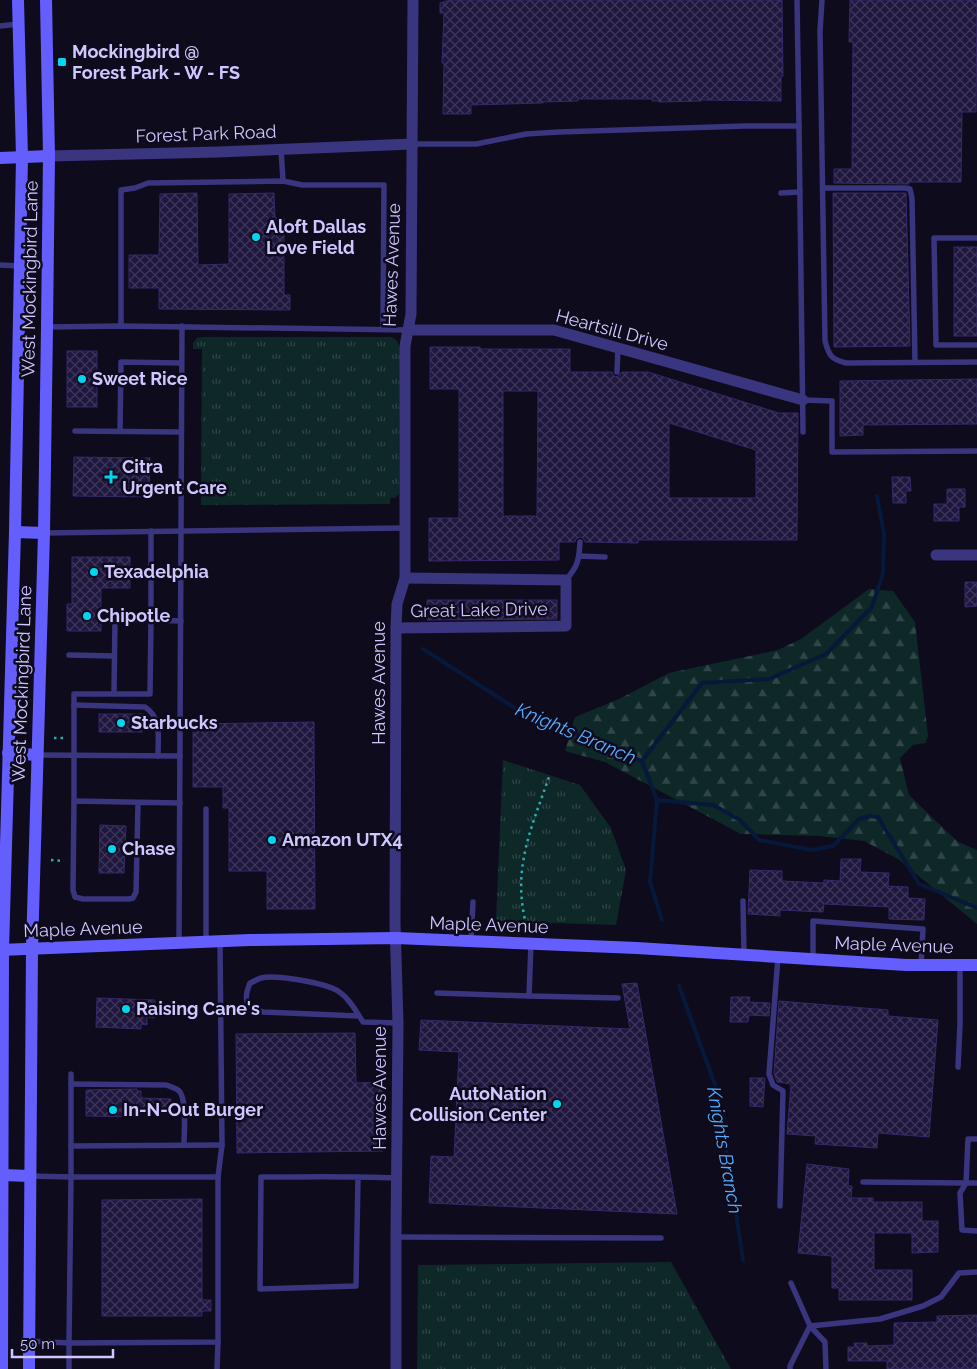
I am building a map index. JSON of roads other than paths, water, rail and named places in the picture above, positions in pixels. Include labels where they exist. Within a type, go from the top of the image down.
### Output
[{"type":"main road","name":"West Mockingbird Lane","points":[[2,1369],[1,950],[15,532],[22,157],[18,0]]},
{"type":"main road","name":"West Mockingbird Lane","points":[[28,1369],[32,949],[44,533],[47,327],[49,156],[46,0]]},
{"type":"main road","name":"Forest Park Road","points":[[0,158],[49,156]]},
{"type":"main road","points":[[15,532],[44,533]]},
{"type":"main road","points":[[8,753],[37,755]]},
{"type":"main road","name":"Maple Avenue","points":[[1,950],[206,942],[396,938],[637,948],[921,965],[960,966],[977,964]]},
{"type":"main road","points":[[2,1175],[30,1176]]},
{"type":"street","name":"Hawes Avenue","points":[[396,1369],[398,1023],[396,938],[396,628],[397,604],[405,578],[405,346],[411,314],[413,0]]},
{"type":"street","name":"Forest Park Road","points":[[49,156],[412,144]]},
{"type":"street","name":"Heartsill Drive","points":[[408,330],[554,330],[803,400]]},
{"type":"street","points":[[936,555],[977,555]]},
{"type":"street","name":"Great Lake Drive","points":[[396,628],[566,626],[566,580],[405,578]]},
{"type":"lane","points":[[797,0],[803,432]]},
{"type":"lane","points":[[822,0],[820,31],[825,341],[828,354],[836,361],[846,363],[977,362]]},
{"type":"lane","points":[[0,26],[19,24]]},
{"type":"lane","points":[[412,144],[476,144],[526,134],[559,132],[799,126]]},
{"type":"lane","points":[[282,149],[283,181]]},
{"type":"lane","points":[[121,326],[121,190],[135,188],[148,183],[283,181],[302,185],[384,185],[382,328]]},
{"type":"lane","points":[[823,188],[910,189],[912,198],[915,362]]},
{"type":"lane","points":[[781,193],[800,192]]},
{"type":"lane","points":[[977,238],[934,238],[936,345],[977,345]]},
{"type":"lane","points":[[0,265],[20,266]]},
{"type":"lane","points":[[47,327],[182,326],[382,328],[408,330]]},
{"type":"lane","points":[[179,943],[182,326]]},
{"type":"lane","points":[[617,372],[618,348]]},
{"type":"lane","points":[[120,432],[121,362],[181,362]]},
{"type":"lane","points":[[803,400],[832,401],[832,452],[977,451]]},
{"type":"lane","points":[[75,431],[181,432]]},
{"type":"lane","points":[[44,533],[405,528]]},
{"type":"lane","points":[[138,803],[136,892],[133,898],[83,899],[75,897],[73,890],[74,694],[150,694],[151,531]]},
{"type":"lane","points":[[566,580],[578,563],[580,542]]},
{"type":"lane","points":[[579,556],[605,556]]},
{"type":"lane","points":[[114,693],[114,620],[181,620]]},
{"type":"lane","points":[[69,655],[114,656]]},
{"type":"lane","points":[[74,705],[145,707],[153,712],[157,720],[158,756]]},
{"type":"lane","points":[[37,755],[180,756]]},
{"type":"lane","points":[[74,801],[180,803]]},
{"type":"lane","points":[[206,809],[206,942]]},
{"type":"lane","points":[[743,901],[744,955]]},
{"type":"lane","points":[[471,941],[473,902]]},
{"type":"lane","points":[[813,959],[813,921],[924,929],[921,965]]},
{"type":"lane","points":[[217,1369],[218,1177],[222,1145],[220,942]]},
{"type":"lane","points":[[529,996],[532,944]]},
{"type":"lane","points":[[778,957],[769,1074],[773,1085],[783,1091],[780,1206]]},
{"type":"lane","points":[[958,1067],[960,966]]},
{"type":"lane","points":[[359,1016],[263,1012],[253,1009],[248,1004],[245,995],[250,983],[262,978],[320,983],[338,991],[350,1003],[359,1016],[363,1022],[398,1023]]},
{"type":"lane","points":[[436,993],[618,998]]},
{"type":"lane","points":[[69,1369],[71,1074]]},
{"type":"lane","points":[[71,1084],[166,1085],[177,1089],[184,1101],[184,1145]]},
{"type":"lane","points":[[977,1139],[968,1139],[966,1183],[960,1193],[962,1230],[977,1231]]},
{"type":"lane","points":[[71,1146],[222,1145]]},
{"type":"lane","points":[[30,1176],[218,1177]]},
{"type":"lane","points":[[358,1177],[356,1286],[260,1289],[261,1177],[358,1177],[396,1178]]},
{"type":"lane","points":[[863,1182],[977,1183]]},
{"type":"lane","points":[[396,1237],[661,1238]]},
{"type":"lane","points":[[810,1326],[880,1319],[922,1306],[941,1296],[959,1273],[977,1272]]},
{"type":"lane","points":[[792,1283],[810,1326],[825,1342],[826,1369]]},
{"type":"lane","points":[[790,1369],[810,1326]]},
{"type":"lane","points":[[29,1341],[69,1343],[218,1342]]},
{"type":"waterway","points":[[642,761],[702,683],[769,679],[826,654],[872,607],[883,573],[884,534],[877,496]]},
{"type":"waterway","name":"Knights Branch","points":[[423,649],[518,710],[642,761],[657,800],[650,882],[662,920]]},
{"type":"waterway","points":[[657,800],[713,805],[740,820],[759,840],[812,850],[833,846],[859,819],[870,816],[878,817],[919,884],[977,908]]},
{"type":"waterway","name":"Knights Branch","points":[[679,986],[718,1093],[743,1260]]},
{"type":"place","name":"Mockingbird @ Forest Park - W - FS","points":[[62,62]]},
{"type":"place","name":"Aloft Dallas Love Field","points":[[256,237]]},
{"type":"place","name":"Sweet Rice","points":[[82,379]]},
{"type":"place","name":"Citra Urgent Care","points":[[111,477]]},
{"type":"place","name":"Texadelphia","points":[[94,572]]},
{"type":"place","name":"Chipotle","points":[[87,616]]},
{"type":"place","name":"Starbucks","points":[[121,723]]},
{"type":"place","name":"Amazon UTX4","points":[[272,840]]},
{"type":"place","name":"Chase","points":[[112,849]]},
{"type":"place","name":"Raising Cane's","points":[[126,1009]]},
{"type":"place","name":"AutoNation Collision Center","points":[[557,1104]]},
{"type":"place","name":"In-N-Out Burger","points":[[113,1110]]}]
